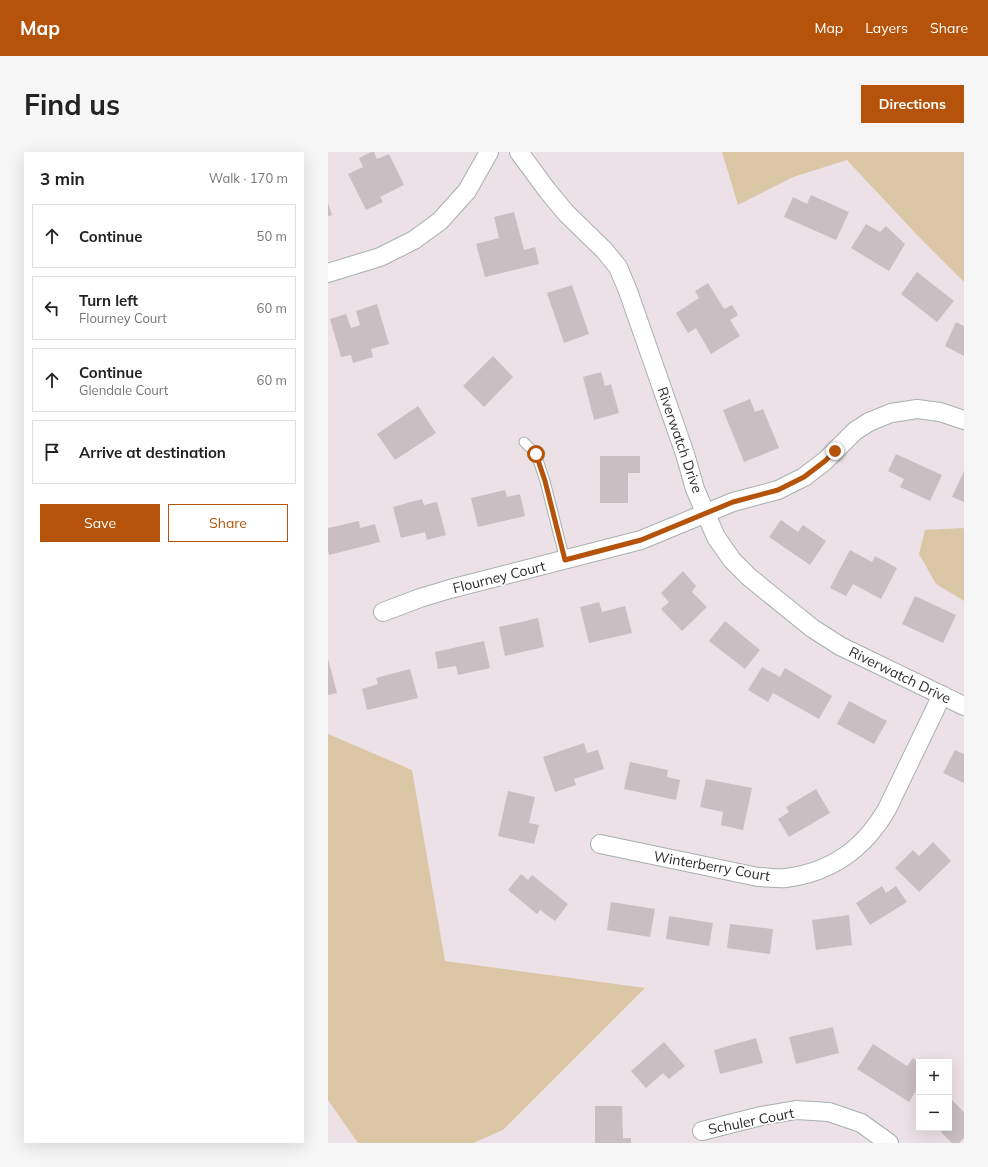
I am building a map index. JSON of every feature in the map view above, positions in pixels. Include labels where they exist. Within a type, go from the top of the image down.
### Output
[{"type":"street","points":[[328,273],[380,256],[414,240],[440,220],[467,191],[489,152]]},
{"type":"street","name":"Riverwatch Drive","points":[[519,152],[566,213],[604,250],[618,268],[628,291],[685,454],[695,489],[716,537],[732,560],[750,578],[806,624],[840,646],[964,706]]},
{"type":"street","name":"Flourney Court","points":[[383,612],[435,594],[641,540],[733,502],[778,490],[804,477],[825,461],[855,431],[868,422],[891,413],[917,409],[940,412],[964,420]]},
{"type":"street","name":"Winterberry Court","points":[[600,844],[758,876],[784,878],[812,873],[832,864],[854,850],[865,841],[878,825],[942,695]]},
{"type":"street","name":"Schuler Court","points":[[702,1131],[761,1116],[796,1110],[829,1112],[861,1123],[889,1143]]},
{"type":"lane","points":[[524,442],[536,454],[545,481],[565,560]]},
{"type":"shaded area","points":[[722,152],[964,152],[964,282],[918,236],[847,160],[793,177],[738,205]]},
{"type":"shaded area","points":[[964,529],[964,601],[936,584],[919,554],[925,530]]},
{"type":"shaded area","points":[[328,734],[412,770],[445,961],[645,988],[503,1130],[473,1143],[358,1143],[328,1100]]},
{"type":"building","points":[[374,152],[377,159],[389,154],[404,185],[380,197],[383,202],[366,210],[348,174],[363,167],[359,158]]},
{"type":"building","points":[[811,195],[849,212],[836,240],[784,217],[793,197],[807,204]]},
{"type":"building","points":[[328,203],[332,215],[328,216]]},
{"type":"building","points":[[514,212],[524,250],[535,247],[539,264],[485,277],[476,244],[499,238],[494,217]]},
{"type":"building","points":[[866,224],[880,232],[886,226],[905,244],[889,271],[851,248]]},
{"type":"building","points":[[917,272],[954,301],[937,322],[901,294]]},
{"type":"building","points":[[708,283],[724,309],[732,305],[738,315],[730,320],[740,336],[711,354],[696,328],[688,333],[676,313],[699,298],[695,291]]},
{"type":"building","points":[[572,285],[589,334],[564,343],[547,293]]},
{"type":"building","points":[[377,304],[389,344],[371,349],[373,357],[353,363],[351,355],[341,357],[330,319],[346,314],[351,328],[360,325],[356,311]]},
{"type":"building","points":[[956,322],[964,326],[964,356],[945,346]]},
{"type":"building","points":[[493,356],[513,377],[484,407],[463,386]]},
{"type":"building","points":[[601,372],[605,386],[611,384],[619,413],[594,420],[583,377]]},
{"type":"building","points":[[750,399],[755,412],[763,409],[779,448],[744,462],[723,410]]},
{"type":"building","points":[[418,406],[436,433],[395,460],[377,434]]},
{"type":"building","points":[[896,454],[942,475],[930,501],[900,487],[904,479],[888,471]]},
{"type":"building","points":[[600,456],[640,456],[640,473],[628,473],[628,503],[600,503]]},
{"type":"building","points":[[964,471],[964,502],[952,497]]},
{"type":"building","points":[[505,490],[507,497],[520,494],[525,516],[478,527],[471,498]]},
{"type":"building","points":[[422,499],[424,505],[437,502],[446,535],[427,540],[425,532],[401,538],[393,507]]},
{"type":"building","points":[[781,520],[798,532],[803,525],[826,541],[810,565],[769,537]]},
{"type":"building","points":[[359,521],[360,528],[375,524],[380,542],[329,555],[328,528]]},
{"type":"building","points":[[850,550],[872,562],[875,556],[897,568],[881,599],[853,584],[846,596],[830,588]]},
{"type":"building","points":[[683,571],[696,586],[692,592],[707,607],[682,631],[661,609],[669,602],[661,593]]},
{"type":"building","points":[[915,596],[956,615],[943,643],[902,624]]},
{"type":"building","points":[[599,602],[602,612],[625,606],[632,633],[589,643],[580,607]]},
{"type":"building","points":[[538,618],[544,647],[505,656],[499,627]]},
{"type":"building","points":[[725,621],[760,650],[745,669],[709,641]]},
{"type":"building","points":[[484,641],[490,668],[458,675],[456,666],[438,669],[435,652]]},
{"type":"building","points":[[328,659],[337,693],[328,695]]},
{"type":"building","points":[[762,667],[780,677],[785,668],[832,696],[819,719],[773,693],[768,702],[748,690]]},
{"type":"building","points":[[410,669],[418,698],[367,710],[362,689],[378,684],[376,678]]},
{"type":"building","points":[[849,701],[887,721],[874,744],[837,724]]},
{"type":"building","points":[[584,743],[587,753],[598,750],[604,769],[574,779],[576,785],[555,792],[543,757]]},
{"type":"building","points":[[955,750],[964,754],[964,783],[943,773]]},
{"type":"building","points":[[630,762],[668,770],[667,777],[680,780],[676,800],[624,789]]},
{"type":"building","points":[[706,779],[752,788],[743,830],[721,825],[723,812],[700,807]]},
{"type":"building","points":[[816,789],[830,813],[789,837],[778,819],[789,812],[786,807]]},
{"type":"building","points":[[508,791],[535,797],[529,823],[539,825],[534,844],[498,836]]},
{"type":"building","points":[[933,842],[951,861],[919,892],[895,868],[913,850],[919,856]]},
{"type":"building","points":[[521,874],[528,880],[532,875],[568,904],[555,921],[540,910],[537,914],[508,890]]},
{"type":"building","points":[[882,886],[886,893],[896,886],[907,902],[870,925],[856,903]]},
{"type":"building","points":[[611,902],[655,909],[650,937],[607,930]]},
{"type":"building","points":[[849,915],[852,945],[816,950],[812,920]]},
{"type":"building","points":[[669,916],[713,923],[709,946],[666,939]]},
{"type":"building","points":[[730,924],[773,929],[770,954],[727,948]]},
{"type":"building","points":[[833,1027],[839,1053],[796,1064],[789,1037]]},
{"type":"building","points":[[756,1038],[763,1063],[720,1074],[714,1050]]},
{"type":"building","points":[[664,1042],[685,1066],[669,1079],[663,1073],[646,1088],[631,1071]]},
{"type":"building","points":[[873,1044],[907,1066],[913,1058],[916,1060],[916,1091],[909,1102],[857,1069]]},
{"type":"building","points":[[952,1100],[964,1112],[964,1138],[959,1143],[952,1143],[941,1132],[952,1131]]},
{"type":"building","points":[[595,1106],[622,1106],[623,1138],[631,1138],[631,1143],[595,1143]]},
{"type":"route","points":[[536,454],[545,481],[565,560],[641,540],[733,502],[778,490],[804,477],[825,461],[835,451]]}]
